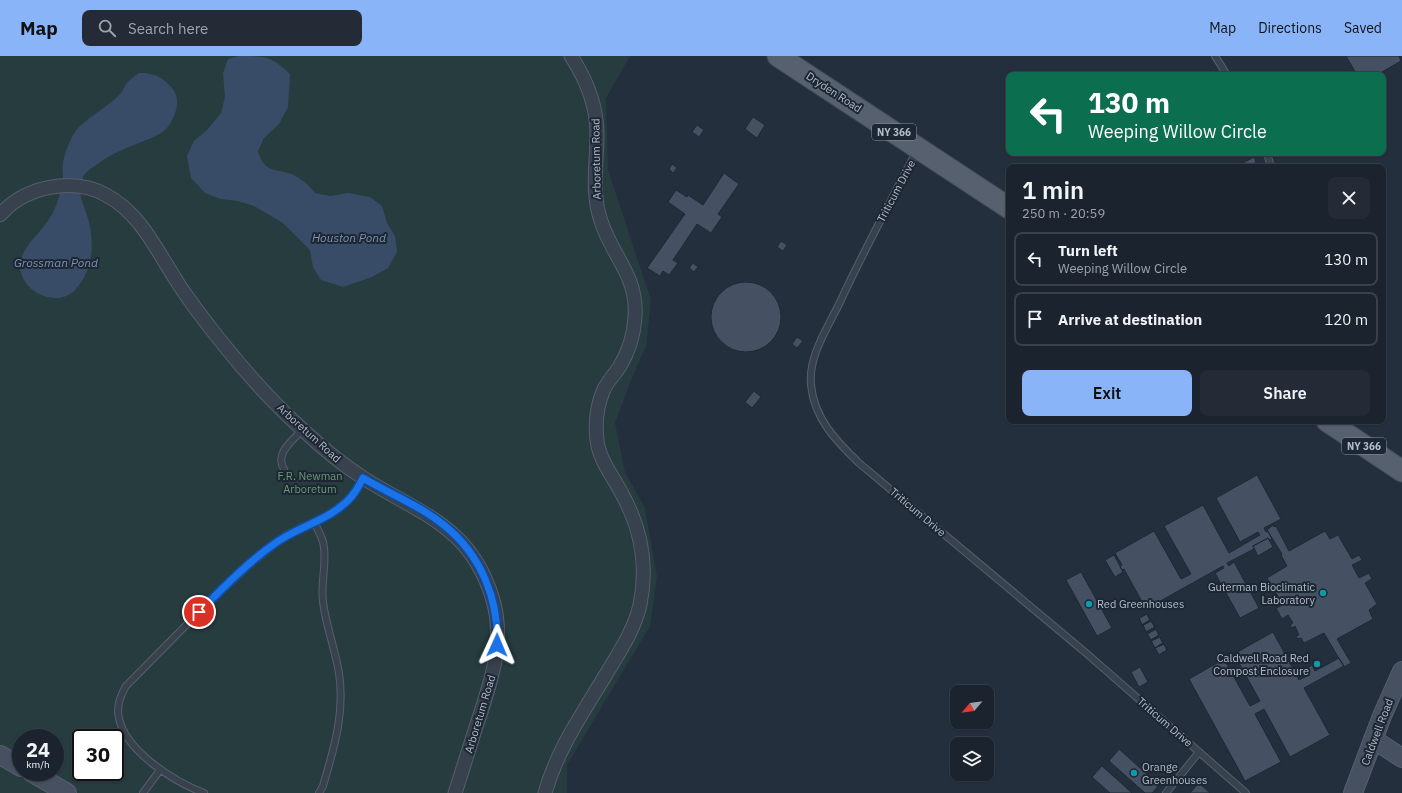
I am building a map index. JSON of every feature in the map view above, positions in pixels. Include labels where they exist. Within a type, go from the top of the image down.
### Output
[{"type":"main road","name":"Dryden Road","points":[[778,56],[1006,206]]},
{"type":"main road","name":"NY 366","points":[[1332,424],[1402,471]]},
{"type":"street","name":"Arboretum Road","points":[[545,793],[558,755],[569,734],[624,644],[635,620],[640,605],[643,573],[643,557],[637,526],[628,505],[602,459],[597,442],[596,424],[598,406],[604,389],[625,356],[633,337],[636,316],[632,286],[601,222],[595,197],[597,136],[595,110],[587,86],[571,56]]},
{"type":"street","name":"Arboretum Road","points":[[0,215],[11,204],[27,194],[53,187],[71,186],[88,189],[103,193],[113,199],[142,226],[178,283],[220,340],[258,386],[302,430],[363,478],[433,517],[456,536],[475,559],[493,600],[498,630],[496,660],[489,687],[455,793]]},
{"type":"street","name":"Caldwell Road","points":[[1353,793],[1373,739],[1402,671]]},
{"type":"street","points":[[1373,739],[1402,758]]},
{"type":"street","points":[[0,754],[12,761]]},
{"type":"street","points":[[46,781],[67,793]]},
{"type":"lane","points":[[1215,56],[1225,72]]},
{"type":"lane","name":"Triticum Drive","points":[[918,148],[852,274],[816,352],[811,383],[816,410],[834,438],[859,463],[1086,653],[1246,793]]},
{"type":"lane","points":[[284,469],[281,462],[283,452],[302,430]]},
{"type":"lane","points":[[204,793],[160,770],[145,757],[127,736],[121,727],[118,718],[118,706],[122,693],[126,686],[209,602],[249,565],[286,535],[339,508],[352,496],[363,478]]},
{"type":"lane","points":[[314,522],[323,540],[325,552],[322,583],[323,601],[325,618],[335,653],[341,696],[337,739],[323,786],[319,793]]},
{"type":"lane","points":[[1166,793],[1199,752]]},
{"type":"lane","points":[[143,793],[160,770]]},
{"type":"green space","name":"F.R. Newman Arboretum","points":[[0,56],[630,56],[606,98],[608,170],[651,300],[646,346],[631,380],[615,423],[625,472],[645,508],[657,577],[650,626],[567,765],[567,793],[0,793]]},
{"type":"water","name":"Houston Pond","points":[[239,56],[268,58],[273,60],[290,74],[288,107],[279,124],[264,138],[258,151],[263,163],[270,168],[291,174],[298,178],[315,193],[330,196],[348,193],[370,197],[382,206],[387,223],[395,236],[397,252],[388,268],[372,277],[343,287],[321,280],[313,267],[310,250],[283,223],[254,206],[238,201],[221,199],[205,193],[191,178],[187,156],[194,141],[208,129],[221,113],[225,97],[223,73],[228,59]]},
{"type":"water","name":"Grossman Pond","points":[[139,73],[147,73],[159,77],[171,87],[176,96],[177,103],[173,118],[165,130],[160,134],[110,156],[84,175],[81,182],[80,192],[90,225],[92,245],[86,273],[75,290],[67,296],[58,298],[39,294],[31,289],[21,273],[21,258],[27,247],[49,220],[55,208],[61,190],[64,160],[69,144],[77,129],[116,98],[122,92],[125,85]]},
{"type":"building","points":[[1346,56],[1399,56],[1401,61],[1382,72],[1355,72]]},
{"type":"building","points":[[753,117],[765,125],[757,138],[745,129]]},
{"type":"building","points":[[697,125],[704,130],[699,137],[692,132]]},
{"type":"building","points":[[1254,157],[1256,162],[1253,164],[1241,164]]},
{"type":"building","points":[[672,164],[677,168],[673,173],[669,169]]},
{"type":"building","points":[[724,173],[739,184],[718,214],[722,217],[711,233],[697,224],[673,260],[678,263],[669,275],[663,271],[660,276],[647,268],[685,214],[668,202],[676,190],[687,197],[688,195],[703,205]]},
{"type":"building","points":[[781,241],[787,245],[783,251],[777,247]]},
{"type":"building","points":[[693,263],[698,267],[694,272],[689,268]]},
{"type":"building","points":[[746,282],[765,288],[775,298],[781,317],[775,336],[765,346],[746,352],[727,346],[717,336],[711,317],[717,298],[727,288]]},
{"type":"building","points":[[797,337],[803,341],[797,348],[792,344]]},
{"type":"building","points":[[754,391],[761,397],[752,408],[745,402]]},
{"type":"building","points":[[1257,475],[1281,519],[1264,528],[1266,532],[1268,531],[1272,539],[1269,540],[1268,538],[1253,546],[1254,549],[1227,563],[1229,566],[1234,562],[1259,608],[1240,618],[1215,573],[1224,568],[1223,566],[1146,609],[1124,569],[1122,570],[1120,567],[1122,565],[1115,553],[1154,531],[1181,579],[1191,574],[1164,526],[1203,505],[1229,553],[1260,535],[1258,532],[1240,542],[1216,498]]},
{"type":"building","name":"Guterman Bioclimatic Laboratory","points":[[1273,525],[1274,527],[1276,526],[1289,551],[1325,531],[1330,539],[1338,535],[1352,559],[1359,555],[1362,560],[1352,565],[1359,578],[1369,573],[1372,579],[1365,583],[1377,604],[1369,610],[1373,619],[1337,639],[1351,663],[1344,667],[1324,633],[1304,643],[1301,638],[1298,639],[1296,636],[1299,635],[1295,626],[1292,628],[1290,625],[1293,623],[1288,615],[1282,619],[1276,608],[1283,605],[1267,578],[1287,566],[1281,555],[1282,554],[1267,530]]},
{"type":"building","points":[[1268,538],[1273,547],[1258,556],[1253,546]]},
{"type":"building","points":[[1114,555],[1123,572],[1115,577],[1105,560]]},
{"type":"building","name":"Red Greenhouses","points":[[1081,572],[1112,628],[1097,636],[1066,580]]},
{"type":"building","name":"Red Greenhouses","points":[[1147,614],[1150,620],[1142,625],[1139,618]]},
{"type":"building","name":"Red Greenhouses","points":[[1147,614],[1150,620],[1142,625],[1139,618]]},
{"type":"building","name":"Red Greenhouses","points":[[1151,621],[1155,627],[1146,632],[1143,625]]},
{"type":"building","name":"Red Greenhouses","points":[[1151,621],[1155,627],[1146,632],[1143,625]]},
{"type":"building","name":"Red Greenhouses","points":[[1156,629],[1159,635],[1151,640],[1147,634]]},
{"type":"building","name":"Red Greenhouses","points":[[1156,629],[1159,635],[1151,640],[1147,634]]},
{"type":"building","points":[[1273,632],[1299,680],[1307,676],[1304,670],[1312,665],[1315,671],[1339,658],[1344,666],[1304,688],[1330,735],[1290,757],[1264,709],[1255,714],[1281,762],[1245,781],[1189,679],[1224,659],[1250,706],[1260,701],[1234,654]]},
{"type":"building","name":"Red Greenhouses","points":[[1160,637],[1163,643],[1155,648],[1151,641]]},
{"type":"building","name":"Red Greenhouses","points":[[1160,637],[1163,643],[1155,648],[1151,641]]},
{"type":"building","points":[[1164,644],[1167,650],[1159,655],[1155,648]]},
{"type":"building","points":[[1164,644],[1167,650],[1159,655],[1155,648]]},
{"type":"building","name":"Caldwell Road Red Compost Enclosure","points":[[1319,658],[1323,665],[1316,669],[1312,662]]},
{"type":"building","points":[[1140,667],[1148,682],[1139,687],[1131,672]]},
{"type":"building","name":"Orange Greenhouses","points":[[1119,749],[1159,785],[1152,793],[1145,793],[1109,761]]},
{"type":"building","name":"Orange Greenhouses","points":[[1102,766],[1132,793],[1110,793],[1092,777]]},
{"type":"building","name":"Orange Greenhouses","points":[[1199,783],[1210,793],[1190,793]]},
{"type":"place","name":"Guterman Bioclimatic Laboratory","points":[[1323,593]]},
{"type":"place","name":"Red Greenhouses","points":[[1089,604]]},
{"type":"place","name":"Caldwell Road Red Compost Enclosure","points":[[1317,664]]},
{"type":"place","name":"Orange Greenhouses","points":[[1134,773]]},
{"type":"route","points":[[199,612],[272,545],[294,530],[314,522],[339,508],[352,496],[363,478],[433,517],[456,536],[466,547],[482,572],[493,600],[498,630],[497,645]]}]
